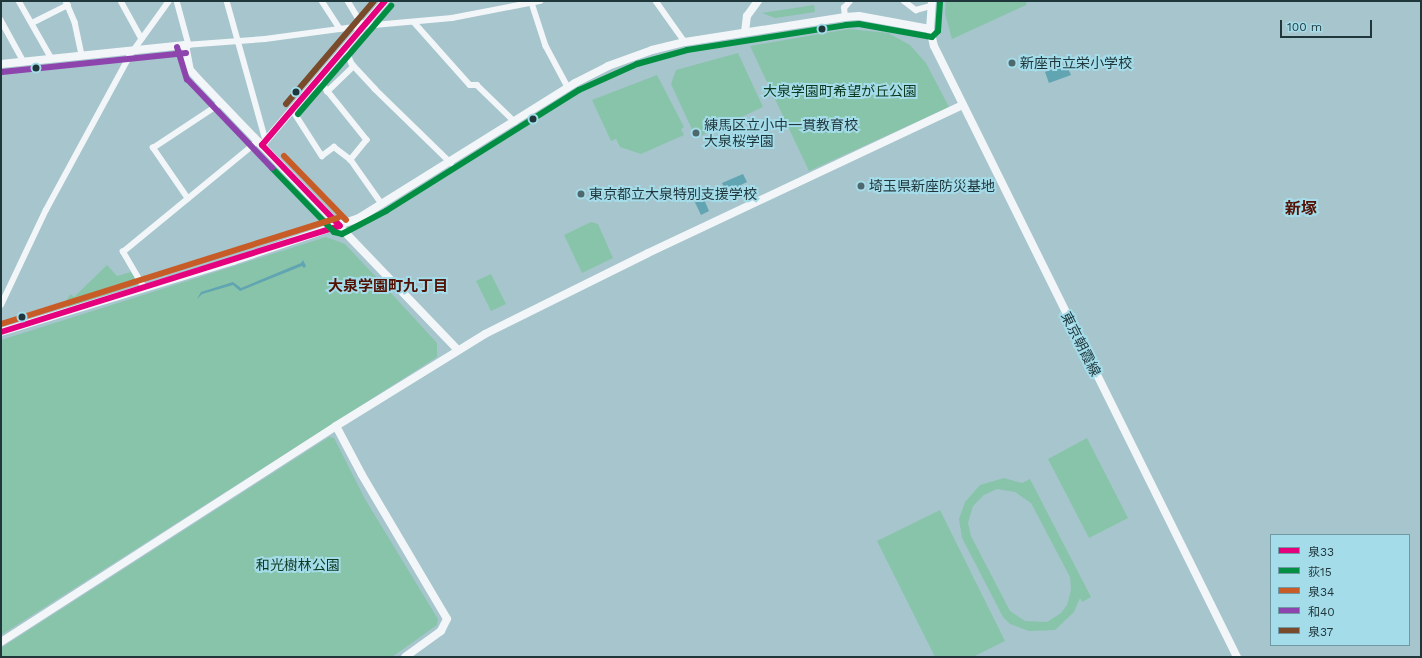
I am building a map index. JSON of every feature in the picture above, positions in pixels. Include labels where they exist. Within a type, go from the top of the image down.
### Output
[{"type":"street","points":[[19,1],[52,59]]},
{"type":"street","points":[[121,1],[142,39]]},
{"type":"street","points":[[1,305],[46,210],[133,51],[169,1]]},
{"type":"street","points":[[177,1],[187,45],[190,70],[221,103],[262,142],[458,350]]},
{"type":"street","points":[[227,1],[262,142]]},
{"type":"street","points":[[322,1],[340,29]]},
{"type":"street","points":[[348,1],[363,26]]},
{"type":"street","points":[[144,288],[122,253],[188,199],[262,142],[385,1]]},
{"type":"street","points":[[1,64],[414,22],[473,15],[540,1]]},
{"type":"street","points":[[656,1],[685,42]]},
{"type":"street","points":[[745,32],[747,16],[758,1]]},
{"type":"street","points":[[845,17],[844,8],[850,1]]},
{"type":"street","points":[[904,1],[916,10],[932,3]]},
{"type":"street","points":[[32,24],[67,3],[75,22],[82,56]]},
{"type":"street","points":[[532,3],[546,46],[568,87]]},
{"type":"street","name":"東京朝霞線","points":[[932,3],[930,28],[934,46],[1237,657]]},
{"type":"street","points":[[1,332],[340,226],[382,204],[451,163],[568,87],[608,66],[685,42],[845,17],[866,17],[914,28],[930,28]]},
{"type":"street","points":[[1,20],[24,62]]},
{"type":"street","points":[[414,22],[470,85],[477,85],[515,122]]},
{"type":"street","points":[[345,48],[354,66],[407,122],[451,163]]},
{"type":"street","points":[[327,92],[354,66]]},
{"type":"street","points":[[318,79],[368,141],[351,160]]},
{"type":"street","points":[[188,199],[153,148],[221,103]]},
{"type":"street","points":[[1,642],[336,426],[485,334],[648,253],[963,105]]},
{"type":"street","points":[[292,109],[322,156],[334,147],[351,160],[382,204]]},
{"type":"street","points":[[336,426],[366,482],[446,619],[447,624],[441,631],[405,657]]},
{"type":"green space","points":[[946,1],[1027,1],[1026,5],[952,39],[945,14]]},
{"type":"green space","points":[[814,5],[815,12],[775,18],[762,13]]},
{"type":"green space","name":"大泉学園町希望が丘公園","points":[[849,29],[888,33],[910,45],[926,63],[949,107],[809,171],[750,46]]},
{"type":"green space","points":[[738,53],[763,107],[696,138],[671,84],[676,70]]},
{"type":"green space","points":[[657,75],[684,127],[681,129],[684,135],[641,154],[620,147],[616,139],[611,141],[592,100]]},
{"type":"green space","points":[[591,222],[598,224],[613,258],[582,273],[564,235]]},
{"type":"green space","points":[[326,237],[345,244],[391,293],[437,343],[437,357],[1,635],[1,340]]},
{"type":"green space","points":[[107,265],[117,276],[131,272],[139,284],[68,307],[67,299],[71,294],[74,297]]},
{"type":"green space","points":[[491,274],[506,304],[491,311],[476,281]]},
{"type":"green space","name":"和光樹林公園","points":[[329,437],[334,438],[365,499],[438,619],[437,625],[392,657],[1,657],[1,648]]},
{"type":"green space","points":[[1087,438],[1128,518],[1089,538],[1048,459]]},
{"type":"green space","points":[[1004,478],[1022,483],[1030,479],[1091,597],[1082,602],[1080,598],[1074,612],[1055,630],[1029,631],[1010,624],[1003,617],[962,538],[959,519],[965,502],[980,485]],"holes":[[[997,489],[1015,492],[1031,503],[1070,577],[1071,590],[1067,605],[1061,613],[1047,622],[1025,621],[1010,611],[971,536],[968,523],[973,506],[984,495]]]},
{"type":"green space","points":[[940,510],[1005,641],[973,657],[935,657],[877,541]]},
{"type":"water","points":[[1066,64],[1071,75],[1049,83],[1045,72]]},
{"type":"water","points":[[743,174],[747,182],[726,192],[722,183]]},
{"type":"water","points":[[700,190],[709,211],[701,215],[691,194]]},
{"type":"water","points":[[303,260],[306,266],[304,268],[302,266],[240,291],[233,285],[202,294],[197,299],[201,292],[233,282],[241,288],[301,263]]},
{"type":"transit line","name":"泉37","points":[[286,104],[374,1]]},
{"type":"transit line","name":"泉33","points":[[262,145],[385,1]]},
{"type":"transit line","name":"荻15","points":[[272,168],[334,232],[342,234],[386,211],[579,90],[637,64],[687,50],[846,25],[859,24],[932,37],[938,31],[940,2]]},
{"type":"transit line","name":"荻15","points":[[298,114],[391,6]]},
{"type":"transit line","name":"和40","points":[[177,47],[187,79],[272,168]]},
{"type":"transit line","name":"和40","points":[[2,72],[186,53]]},
{"type":"transit line","name":"泉33","points":[[262,145],[340,226]]},
{"type":"transit line","name":"泉34","points":[[284,156],[346,220]]},
{"type":"transit line","name":"泉34","points":[[1,324],[338,218]]},
{"type":"transit line","name":"泉33","points":[[1,332],[340,226]]},
{"type":"place","name":"新座市立栄小学校","points":[[1012,63]]},
{"type":"place","name":"練馬区立小中一貫教育校 大泉桜学園","points":[[696,133]]},
{"type":"place","name":"埼玉県新座防災基地","points":[[861,186]]},
{"type":"place","name":"東京都立大泉特別支援学校","points":[[581,194]]},
{"type":"district","name":"新塚","points":[[1301,209]]},
{"type":"district","name":"大泉学園町九丁目","points":[[388,287]]}]
